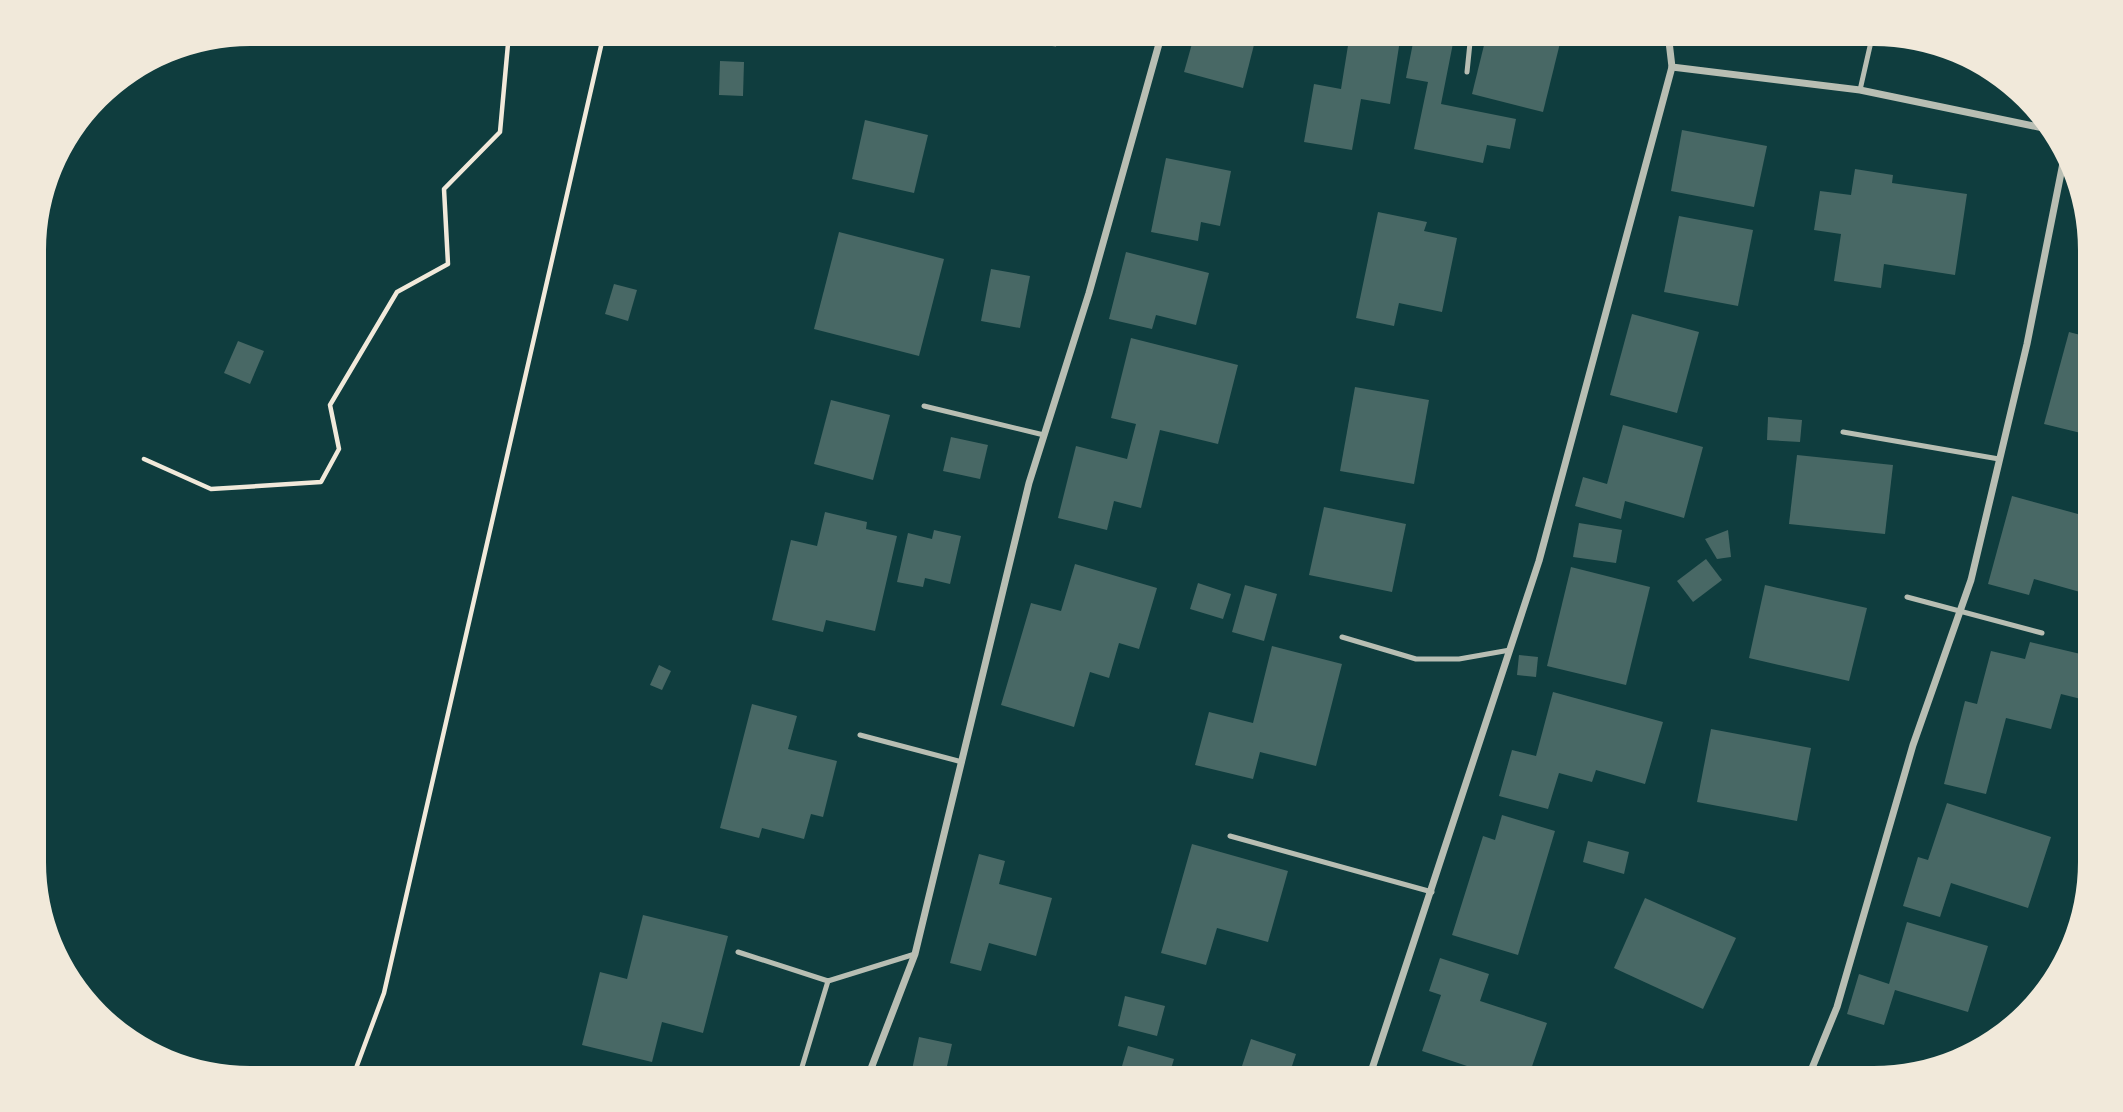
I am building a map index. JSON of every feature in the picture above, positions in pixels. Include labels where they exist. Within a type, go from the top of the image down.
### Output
[{"type":"street","points":[[872,1066],[915,954],[1029,483],[1088,293],[1157,46]]},
{"type":"street","points":[[1373,1066],[1539,561],[1624,234],[1672,67],[1670,46]]},
{"type":"street","points":[[1672,67],[1860,90],[2036,126]]},
{"type":"street","points":[[1813,1066],[1837,1007],[1913,745],[1971,580],[2027,344],[2061,171]]},
{"type":"lane","points":[[1467,72],[1470,46]]},
{"type":"lane","points":[[1860,90],[1870,46]]},
{"type":"lane","points":[[924,406],[1044,435]]},
{"type":"lane","points":[[1843,432],[1999,459]]},
{"type":"lane","points":[[1907,597],[2042,634]]},
{"type":"lane","points":[[1342,637],[1416,659],[1459,659],[1511,650]]},
{"type":"lane","points":[[860,735],[962,762]]},
{"type":"lane","points":[[1230,836],[1432,892]]},
{"type":"lane","points":[[738,952],[828,981],[915,954]]},
{"type":"lane","points":[[802,1066],[828,981]]},
{"type":"path","points":[[144,459],[211,489],[321,482],[339,449],[330,405],[397,292],[448,264],[444,189],[500,132],[508,46]]},
{"type":"path","points":[[357,1066],[384,993],[601,46]]},
{"type":"building","points":[[1191,46],[1254,46],[1243,88],[1184,72]]},
{"type":"building","points":[[1348,46],[1399,46],[1390,104],[1361,99],[1352,150],[1304,142],[1314,84],[1341,89]]},
{"type":"building","points":[[1412,46],[1452,46],[1441,104],[1516,119],[1510,149],[1487,145],[1483,163],[1414,149],[1428,82],[1406,78]]},
{"type":"building","points":[[1484,46],[1559,46],[1543,112],[1472,94]]},
{"type":"building","points":[[720,61],[744,62],[743,96],[719,95]]},
{"type":"building","points":[[865,120],[928,135],[914,193],[852,179]]},
{"type":"building","points":[[1682,130],[1767,146],[1754,207],[1671,191]]},
{"type":"building","points":[[1166,158],[1231,171],[1220,226],[1201,222],[1198,241],[1151,232]]},
{"type":"building","points":[[1855,169],[1893,175],[1892,183],[1967,194],[1955,275],[1884,264],[1881,288],[1834,281],[1841,234],[1814,230],[1820,191],[1851,195]]},
{"type":"building","points":[[1378,212],[1427,222],[1424,231],[1457,238],[1442,312],[1399,303],[1394,326],[1356,318]]},
{"type":"building","points":[[1679,216],[1753,230],[1738,306],[1664,292]]},
{"type":"building","points":[[839,232],[944,259],[919,356],[814,329]]},
{"type":"building","points":[[1126,252],[1209,273],[1196,325],[1156,315],[1152,329],[1109,319]]},
{"type":"building","points":[[991,269],[1030,276],[1020,328],[981,321]]},
{"type":"building","points":[[614,284],[637,290],[628,321],[605,314]]},
{"type":"building","points":[[1632,314],[1699,332],[1677,413],[1610,395]]},
{"type":"building","points":[[2069,332],[2078,334],[2078,432],[2044,424]]},
{"type":"building","points":[[1131,338],[1238,365],[1218,444],[1160,430],[1141,508],[1114,501],[1107,530],[1058,518],[1076,446],[1127,459],[1136,424],[1111,418]]},
{"type":"building","points":[[238,341],[264,351],[250,384],[224,373]]},
{"type":"building","points":[[1355,387],[1429,400],[1414,484],[1340,471]]},
{"type":"building","points":[[831,400],[890,415],[873,480],[814,464]]},
{"type":"building","points":[[1768,417],[1802,420],[1800,442],[1767,440]]},
{"type":"building","points":[[1623,425],[1703,447],[1684,518],[1625,501],[1621,519],[1575,506],[1583,477],[1607,484]]},
{"type":"building","points":[[951,437],[988,445],[980,479],[943,471]]},
{"type":"building","points":[[1797,455],[1893,465],[1885,534],[1789,524]]},
{"type":"building","points":[[2012,496],[2078,514],[2078,591],[2034,579],[2029,595],[1988,584]]},
{"type":"building","points":[[1324,507],[1406,524],[1392,592],[1309,575]]},
{"type":"building","points":[[825,512],[867,522],[866,529],[897,536],[875,631],[826,620],[823,632],[772,620],[791,540],[817,546]]},
{"type":"building","points":[[1579,523],[1622,530],[1616,563],[1573,557]]},
{"type":"building","points":[[934,530],[961,536],[950,584],[925,578],[923,587],[897,582],[908,533],[932,539]]},
{"type":"building","points":[[1728,530],[1731,557],[1717,559],[1705,539]]},
{"type":"building","points":[[1706,559],[1722,580],[1693,602],[1677,581]]},
{"type":"building","points":[[1075,564],[1157,588],[1139,649],[1119,643],[1109,678],[1090,672],[1074,727],[1001,705],[1031,603],[1061,611]]},
{"type":"building","points":[[1571,567],[1650,587],[1626,685],[1547,666]]},
{"type":"building","points":[[1198,583],[1231,594],[1223,619],[1190,609]]},
{"type":"building","points":[[1245,585],[1277,594],[1264,641],[1232,632]]},
{"type":"building","points":[[1765,585],[1867,608],[1849,681],[1749,658]]},
{"type":"building","points":[[2030,642],[2078,653],[2078,698],[2061,694],[2051,729],[2006,718],[1986,794],[1944,784],[1965,701],[1977,704],[1991,651],[2025,659]]},
{"type":"building","points":[[1272,646],[1342,664],[1316,766],[1260,752],[1253,779],[1195,765],[1209,712],[1253,723]]},
{"type":"building","points":[[1519,655],[1538,657],[1536,677],[1517,675]]},
{"type":"building","points":[[659,665],[671,671],[662,690],[650,685]]},
{"type":"building","points":[[1553,692],[1663,722],[1645,784],[1596,770],[1592,782],[1559,773],[1548,809],[1499,796],[1512,750],[1536,756]]},
{"type":"building","points":[[752,704],[797,716],[788,749],[837,761],[823,817],[811,814],[804,839],[762,828],[759,838],[720,828]]},
{"type":"building","points":[[1711,729],[1811,748],[1797,821],[1697,802]]},
{"type":"building","points":[[1947,803],[2051,837],[2028,908],[1951,883],[1940,917],[1903,906],[1918,857],[1928,860]]},
{"type":"building","points":[[1502,815],[1555,831],[1518,955],[1452,935],[1483,836],[1495,840]]},
{"type":"building","points":[[1588,841],[1629,852],[1624,874],[1583,862]]},
{"type":"building","points":[[1192,844],[1288,871],[1268,942],[1217,928],[1206,965],[1161,953]]},
{"type":"building","points":[[979,854],[1005,861],[999,884],[1052,898],[1036,956],[989,943],[981,971],[950,963]]},
{"type":"building","points":[[1645,898],[1736,938],[1703,1009],[1614,968]]},
{"type":"building","points":[[643,915],[728,936],[703,1033],[662,1022],[652,1062],[582,1045],[600,972],[627,979]]},
{"type":"building","points":[[1907,922],[1988,946],[1968,1012],[1895,990],[1884,1025],[1847,1014],[1859,974],[1889,984]]},
{"type":"building","points":[[1440,958],[1489,974],[1480,1001],[1547,1023],[1532,1066],[1467,1066],[1422,1051],[1441,995],[1429,991]]},
{"type":"building","points":[[1125,996],[1165,1006],[1157,1036],[1118,1026]]},
{"type":"building","points":[[919,1037],[952,1044],[947,1066],[913,1066]]},
{"type":"building","points":[[1251,1039],[1296,1054],[1292,1066],[1242,1066]]},
{"type":"building","points":[[1128,1046],[1174,1059],[1172,1066],[1122,1066]]}]
